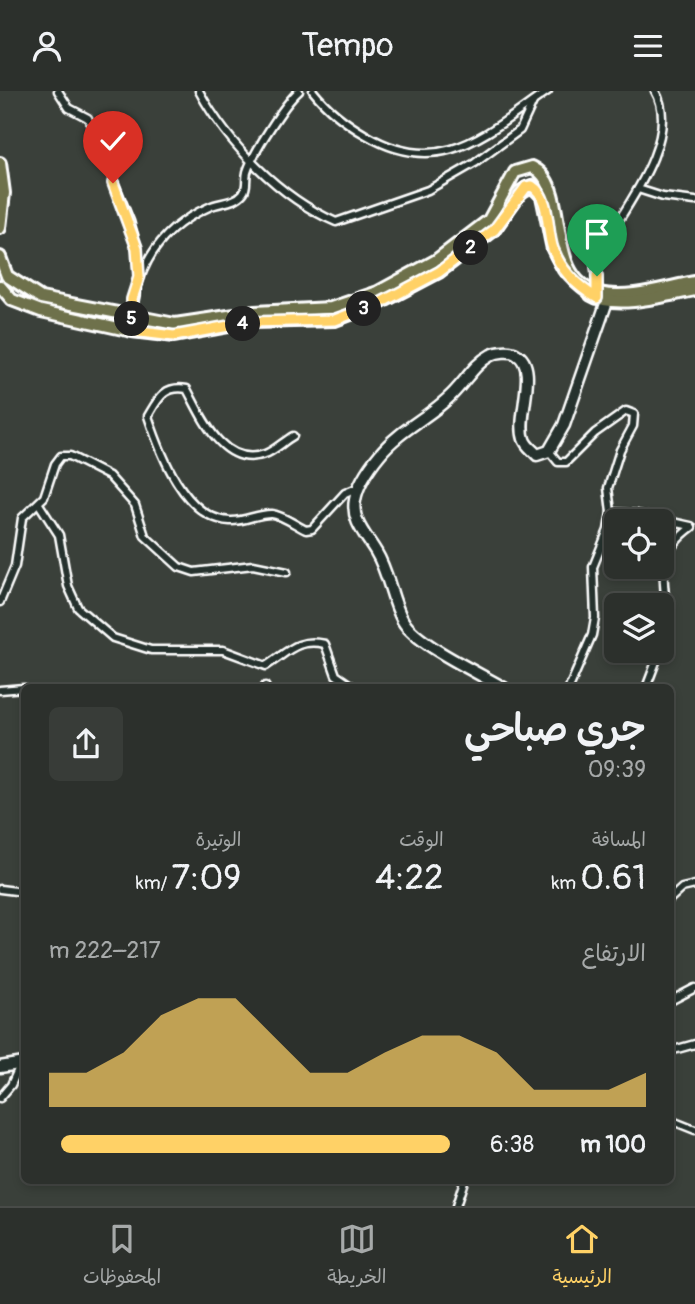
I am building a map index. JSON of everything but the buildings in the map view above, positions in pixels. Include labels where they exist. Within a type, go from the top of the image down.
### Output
[{"type":"main road","points":[[0,163],[4,193],[0,228]]},
{"type":"main road","points":[[0,257],[7,276],[41,298],[175,324],[255,312],[331,308],[378,292],[435,261],[489,220],[515,172],[532,167],[542,172],[550,184],[567,261],[584,285],[601,297],[695,282]]},
{"type":"main road","points":[[0,286],[12,300],[41,311],[132,331],[174,336],[251,322],[335,320],[382,302],[439,272],[494,230],[520,192],[532,186],[542,196],[553,249],[576,284],[601,297],[655,298],[695,290]]},
{"type":"street","points":[[58,91],[69,108],[88,118],[130,221],[137,248],[139,277]]},
{"type":"street","points":[[199,91],[211,113],[289,195],[317,214],[336,222],[428,190],[475,163],[520,130],[533,101]]},
{"type":"street","points":[[132,331],[132,299],[139,277],[170,230],[202,210],[237,199],[246,190],[247,173],[253,160],[285,103],[299,91]]},
{"type":"street","points":[[313,91],[345,123],[373,140],[398,152],[425,156],[477,140],[501,127],[548,91]]},
{"type":"street","points":[[497,684],[416,638],[405,624],[378,554],[355,518],[359,487],[382,451],[456,391],[474,367],[492,355],[511,351],[526,364],[523,438],[537,455],[549,451],[568,415],[601,297],[594,264],[598,248],[607,239],[650,168],[662,112],[655,91]]},
{"type":"street","points":[[638,189],[663,197],[695,201]]},
{"type":"street","points":[[293,436],[265,454],[250,456],[229,451],[210,432],[187,389],[174,387],[160,395],[148,416],[166,467],[183,491],[205,511],[228,522],[273,514],[306,530],[312,529],[345,493],[359,487]]},
{"type":"street","points":[[549,451],[558,462],[566,462],[595,433],[626,411],[632,411],[635,417],[633,426],[620,450],[608,488],[611,509]]},
{"type":"street","points":[[0,602],[15,566],[22,519],[39,505],[55,464],[61,456],[70,456],[88,467],[103,470],[131,498],[145,536],[179,567],[194,572],[253,565],[287,572]]},
{"type":"street","points":[[39,505],[59,535],[68,586],[78,608],[113,638],[151,650],[223,650],[266,666],[302,642],[315,642],[325,644],[336,675],[349,684]]},
{"type":"street","points":[[674,521],[694,526]]},
{"type":"street","points":[[664,593],[662,569],[665,555],[678,537],[694,526]]},
{"type":"street","points":[[571,684],[592,635],[595,618],[593,566],[604,540]]},
{"type":"street","points":[[648,684],[655,663]]},
{"type":"street","points":[[2,688],[21,688]]},
{"type":"street","points":[[674,895],[682,888],[695,885]]},
{"type":"street","points":[[0,889],[21,892]]},
{"type":"street","points":[[674,999],[695,988]]},
{"type":"street","points":[[674,1050],[695,1044]]},
{"type":"street","points":[[0,1067],[21,1064]]},
{"type":"street","points":[[0,1098],[21,1066]]},
{"type":"street","points":[[674,1122],[695,1130]]},
{"type":"street","points":[[456,1206],[463,1184]]},
{"type":"route","points":[[113,183],[130,221],[137,248],[139,277],[132,299],[132,331],[174,336],[251,322],[335,320],[382,302],[439,272],[494,230],[520,192],[532,186],[542,196],[553,249],[570,279],[597,298],[597,276]]}]
